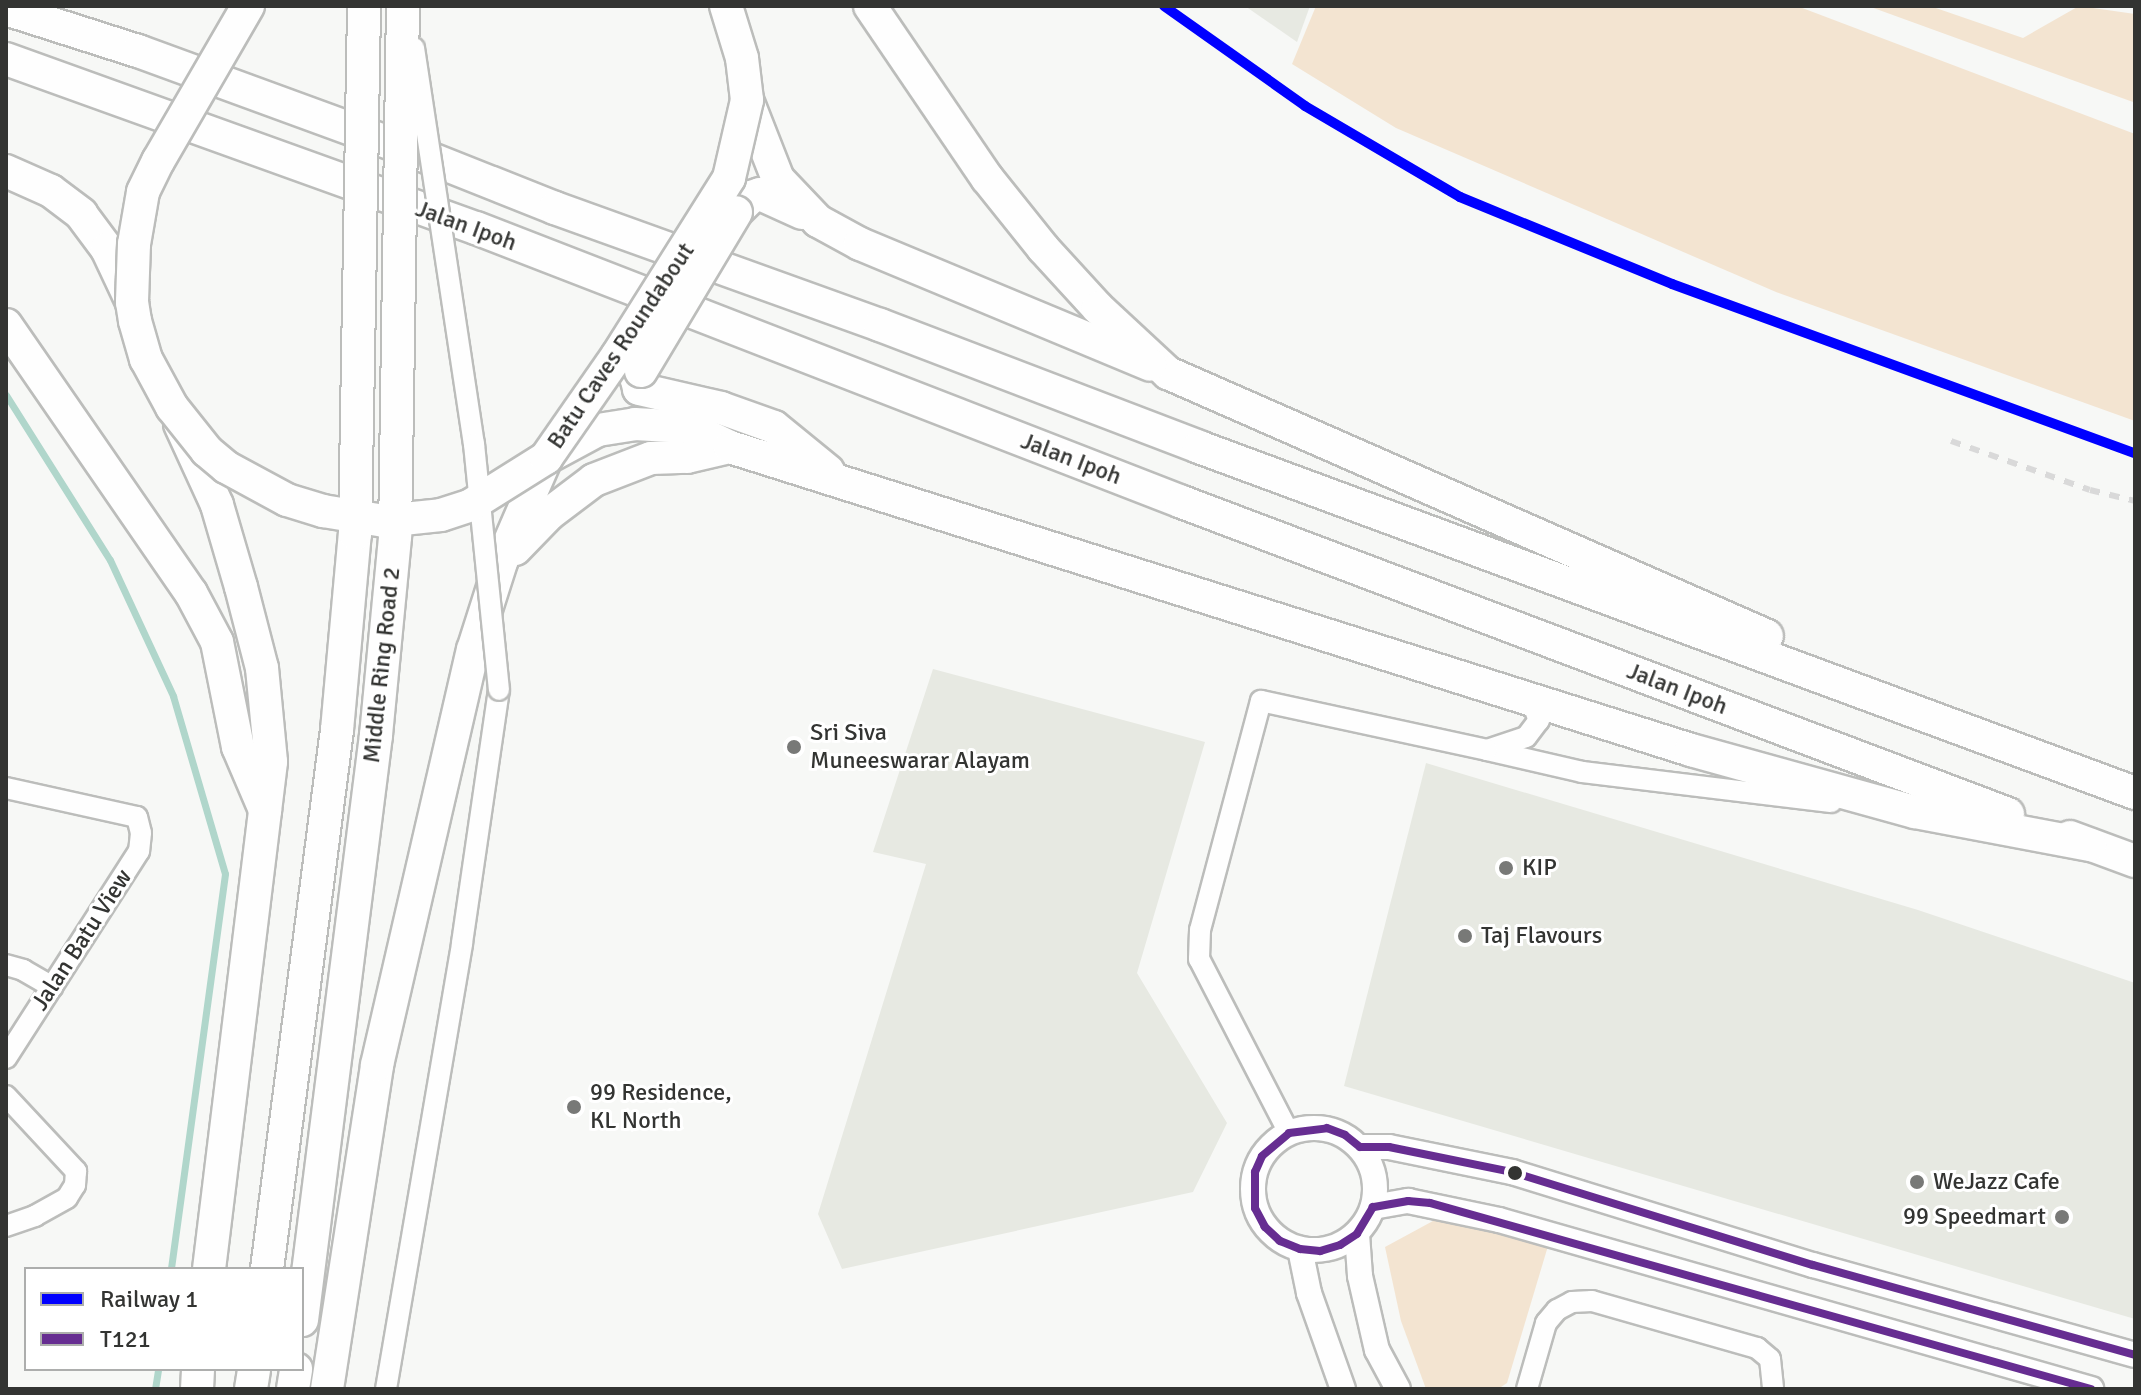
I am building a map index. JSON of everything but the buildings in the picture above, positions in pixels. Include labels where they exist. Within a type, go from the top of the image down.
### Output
[{"type":"highway","name":"Batu Caves Roundabout","points":[[248,6],[143,192],[134,244],[132,302],[146,359],[172,407],[207,451],[244,480],[287,500],[384,521],[441,515],[471,505],[546,458],[717,202],[729,178],[747,100],[742,58],[726,6]]},
{"type":"highway","name":"Middle Ring Road 2","points":[[267,1267],[337,730],[355,534],[364,6]]},
{"type":"highway","name":"Middle Ring Road 2","points":[[304,1304],[376,735],[395,536],[406,6]]},
{"type":"highway","points":[[870,6],[987,178],[1043,248],[1098,308],[1168,373]]},
{"type":"highway","name":"Jalan Ipoh","points":[[6,9],[138,51],[414,152],[555,208],[880,325],[2122,788]]},
{"type":"highway","name":"Jalan Ipoh","points":[[6,59],[476,228],[1167,496],[2135,861]]},
{"type":"highway","points":[[747,100],[778,179],[818,221]]},
{"type":"highway","points":[[6,171],[51,191],[81,214],[107,249],[132,302]]},
{"type":"highway","points":[[842,483],[774,427],[721,408],[639,389],[637,380],[641,371],[736,212],[751,197],[760,194],[860,244],[1168,373],[1628,578],[2122,788]]},
{"type":"highway","points":[[6,325],[191,593],[217,642],[238,747],[265,810]]},
{"type":"highway","points":[[172,407],[217,505],[262,668],[269,710],[271,762],[209,1267]]},
{"type":"highway","points":[[327,1389],[377,1065],[473,650],[501,562],[546,458],[598,430],[635,424],[688,427],[730,447],[1691,750],[1915,812],[2090,845]]},
{"type":"highway","points":[[501,562],[549,514],[594,480],[651,458],[687,457],[730,447]]},
{"type":"street","points":[[386,1389],[459,959],[499,690],[474,444],[406,6]]},
{"type":"street","points":[[1487,750],[1526,737],[1539,720],[1530,697]]},
{"type":"street","points":[[1289,1133],[1199,959],[1200,930],[1261,701],[1582,772],[1915,812]]},
{"type":"street","name":"Jalan Batu View","points":[[6,788],[137,817],[141,833],[139,851],[6,1058]]},
{"type":"street","points":[[6,965],[23,970],[52,987]]},
{"type":"street","points":[[6,1096],[76,1171],[75,1185],[67,1198],[35,1216],[6,1226]]},
{"type":"street","points":[[1307,1128],[1327,1128],[1345,1135],[1360,1147],[1371,1165],[1376,1186],[1373,1207],[1357,1234],[1340,1245],[1320,1251],[1300,1249],[1280,1241],[1265,1227],[1255,1208],[1255,1172],[1262,1156],[1289,1133],[1307,1128]]},
{"type":"street","points":[[1360,1147],[1389,1147],[1512,1172],[1813,1265],[2135,1355]]},
{"type":"street","points":[[1373,1207],[1419,1202],[1499,1220],[2091,1389]]},
{"type":"street","points":[[1357,1234],[1360,1276],[1370,1324],[1377,1350],[1398,1389]]},
{"type":"street","points":[[1300,1249],[1309,1293],[1343,1389]]},
{"type":"street","points":[[1527,1389],[1546,1323],[1557,1310],[1572,1302],[1592,1301],[1757,1348],[1770,1359],[1773,1389]]},
{"type":"shaded area","points":[[1245,6],[1310,6],[1297,42]]},
{"type":"shaded area","points":[[1316,6],[1797,6],[2135,134],[2135,421],[1776,292],[1396,128],[1292,64]]},
{"type":"shaded area","points":[[1868,6],[1930,6],[2023,38],[2079,6],[2135,14],[2133,102]]},
{"type":"shaded area","points":[[933,669],[1205,742],[1137,973],[1227,1123],[1193,1192],[842,1269],[818,1214],[926,864],[873,852]]},
{"type":"shaded area","points":[[1426,763],[1918,910],[2135,983],[2135,1319],[1344,1086]]},
{"type":"shaded area","points":[[1444,1215],[1548,1246],[1507,1383],[1498,1389],[1426,1389],[1401,1321],[1385,1247]]},
{"type":"waterway","points":[[6,395],[110,560],[173,696],[225,874],[171,1267]]},
{"type":"waterway","points":[[155,1389],[158,1371]]},
{"type":"railway","points":[[1951,441],[2090,490],[2135,501]]},
{"type":"rail line","name":"1","points":[[1164,6],[1305,106],[1460,197],[1672,284],[2135,453]]},
{"type":"transit line","name":"T121","points":[[2091,1389],[1430,1203],[1408,1201],[1373,1207],[1357,1234],[1340,1245],[1320,1251],[1300,1249],[1280,1241],[1265,1227],[1255,1208],[1255,1172],[1262,1156],[1289,1133],[1327,1128],[1345,1135],[1360,1147],[1389,1147],[1512,1172],[1813,1265],[2135,1355]]},
{"type":"place","name":"Sri Siva Muneeswarar Alayam","points":[[794,747]]},
{"type":"place","name":"KIP","points":[[1506,868]]},
{"type":"place","name":"Taj Flavours","points":[[1465,936]]},
{"type":"place","name":"99 Residence, KL North","points":[[574,1107]]},
{"type":"place","name":"WeJazz Cafe","points":[[1917,1182]]},
{"type":"place","name":"99 Speedmart","points":[[2062,1217]]}]
